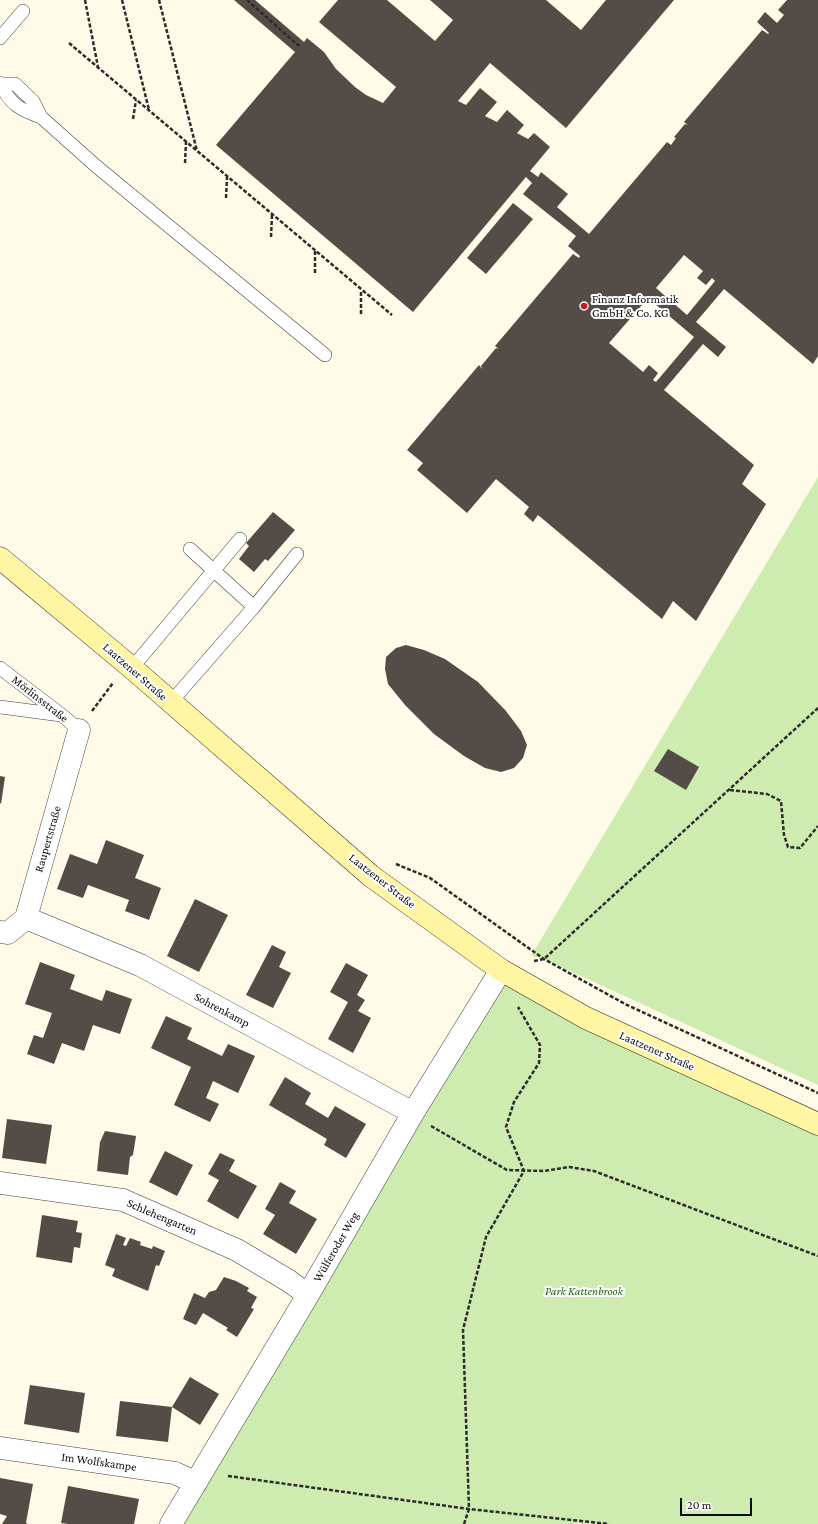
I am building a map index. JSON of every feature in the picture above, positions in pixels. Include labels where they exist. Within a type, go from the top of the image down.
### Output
[{"type":"main road","name":"Laatzener Straße","points":[[0,558],[129,666],[371,876],[501,970],[586,1018],[818,1124]]},
{"type":"street","name":"Raupertstraße","points":[[26,918],[71,723]]},
{"type":"street","points":[[0,932],[8,933],[26,918]]},
{"type":"street","name":"Sohrenkamp","points":[[26,918],[140,965],[413,1113]]},
{"type":"street","name":"Wülferoder Weg","points":[[172,1524],[308,1295],[413,1113],[501,970]]},
{"type":"street","name":"Schlehengarten","points":[[0,1183],[123,1200],[237,1250],[289,1281],[308,1295]]},
{"type":"street","name":"Im Wolfskampe","points":[[0,1448],[175,1473],[199,1478]]},
{"type":"lane","points":[[0,38],[23,12]]},
{"type":"lane","points":[[0,84],[15,84],[33,101],[41,117],[96,166],[325,355]]},
{"type":"lane","points":[[129,666],[240,540]]},
{"type":"lane","points":[[190,549],[254,607]]},
{"type":"lane","points":[[171,702],[254,607],[297,554]]},
{"type":"lane","name":"Mörlinsstraße","points":[[0,668],[71,723]]},
{"type":"lane","points":[[0,706],[71,723]]},
{"type":"path","points":[[85,0],[98,67]]},
{"type":"path","points":[[122,0],[150,111]]},
{"type":"path","points":[[159,0],[197,151]]},
{"type":"path","points":[[247,0],[300,46]]},
{"type":"path","points":[[69,43],[392,315]]},
{"type":"path","points":[[133,119],[136,100]]},
{"type":"path","points":[[185,163],[186,141]]},
{"type":"path","points":[[226,198],[227,176]]},
{"type":"path","points":[[271,237],[272,214]]},
{"type":"path","points":[[314,250],[315,274]]},
{"type":"path","points":[[361,290],[361,314]]},
{"type":"path","points":[[71,723],[129,666]]},
{"type":"path","points":[[501,970],[544,959],[818,708]]},
{"type":"path","points":[[729,790],[767,794],[781,801],[784,835],[788,847],[800,848],[818,826]]},
{"type":"path","points":[[371,876],[387,860],[430,878],[544,959],[624,1004],[818,1092]]},
{"type":"path","points":[[516,1002],[521,1015],[540,1045],[539,1063],[514,1102],[506,1127],[524,1171]]},
{"type":"path","points":[[440,1133],[507,1170],[544,1171],[569,1167],[594,1171],[818,1256]]},
{"type":"path","points":[[464,1524],[469,1509],[463,1330],[486,1237],[524,1171]]},
{"type":"path","points":[[199,1478],[609,1524]]},
{"type":"green space","points":[[818,477],[818,1085],[544,959],[531,956]]},
{"type":"green space","name":"Park Kattenbrook","points":[[501,970],[818,1124],[818,1524],[178,1524]]},
{"type":"building","points":[[234,0],[255,0],[304,42],[307,38],[324,52],[336,69],[355,87],[366,95],[383,103],[396,87],[319,22],[338,0],[387,0],[435,41],[453,20],[430,0],[546,0],[581,30],[606,0],[674,0],[566,128],[490,63],[458,101],[466,105],[480,88],[497,102],[485,116],[497,122],[507,110],[524,125],[517,133],[528,139],[534,133],[550,147],[530,171],[538,177],[541,172],[568,194],[557,207],[589,234],[667,142],[671,145],[676,138],[674,137],[685,124],[688,125],[684,122],[762,30],[768,34],[769,33],[757,22],[765,12],[777,23],[784,15],[778,10],[787,0],[818,0],[818,356],[813,364],[724,289],[696,322],[726,347],[718,357],[703,344],[664,390],[754,465],[742,484],[766,504],[696,621],[673,601],[662,619],[538,515],[533,522],[524,514],[529,507],[496,479],[467,513],[417,470],[423,463],[407,450],[479,365],[482,369],[481,366],[496,348],[499,349],[495,346],[573,254],[579,258],[580,256],[568,246],[576,236],[523,194],[532,183],[526,177],[413,312],[216,145],[295,52]],"holes":[[[684,255],[703,271],[697,278],[706,285],[712,278],[715,281],[687,315],[656,288]],[[648,298],[694,337],[656,382],[653,380],[658,373],[649,365],[643,372],[609,343]]]},
{"type":"building","points":[[513,203],[533,219],[486,274],[467,258]]},
{"type":"building","points":[[273,512],[295,530],[268,561],[265,559],[254,572],[239,559],[249,546],[246,543]]},
{"type":"building","points":[[406,645],[424,650],[445,659],[478,682],[506,711],[521,731],[527,745],[523,758],[514,768],[501,772],[485,768],[464,756],[434,734],[405,705],[388,684],[385,669],[386,657],[396,648]]},
{"type":"building","points":[[668,749],[699,767],[686,790],[654,771]]},
{"type":"building","points":[[0,776],[5,777],[1,804],[0,803]]},
{"type":"building","points":[[106,840],[144,855],[135,878],[161,888],[149,920],[125,911],[129,900],[88,885],[83,898],[57,889],[70,854],[97,864]]},
{"type":"building","points":[[195,899],[228,915],[199,972],[167,956]]},
{"type":"building","points":[[272,945],[286,952],[279,967],[291,973],[273,1008],[246,995]]},
{"type":"building","points":[[40,962],[75,975],[70,989],[102,1001],[106,990],[132,999],[120,1034],[93,1025],[84,1051],[62,1043],[54,1064],[27,1054],[34,1035],[43,1038],[52,1013],[25,1004]]},
{"type":"building","points":[[346,963],[368,975],[357,995],[365,1000],[358,1011],[371,1018],[353,1053],[328,1039],[348,1002],[330,992]]},
{"type":"building","points":[[166,1016],[192,1028],[187,1039],[222,1056],[228,1044],[255,1056],[238,1093],[213,1081],[206,1098],[219,1104],[210,1122],[174,1105],[191,1067],[151,1048]]},
{"type":"building","points":[[285,1077],[311,1093],[305,1104],[328,1118],[335,1106],[366,1124],[346,1158],[324,1145],[327,1139],[269,1105]]},
{"type":"building","points":[[7,1119],[52,1125],[46,1164],[2,1158]]},
{"type":"building","points":[[105,1131],[136,1136],[133,1155],[130,1157],[128,1175],[97,1171],[100,1142]]},
{"type":"building","points":[[165,1151],[193,1165],[177,1196],[149,1182]]},
{"type":"building","points":[[220,1153],[235,1160],[229,1171],[257,1186],[238,1219],[207,1201],[219,1180],[208,1174]]},
{"type":"building","points":[[280,1182],[296,1191],[289,1203],[317,1219],[296,1254],[263,1234],[275,1215],[265,1209]]},
{"type":"building","points":[[42,1215],[78,1221],[76,1232],[82,1233],[80,1248],[74,1247],[72,1263],[36,1257]]},
{"type":"building","points":[[116,1234],[126,1238],[123,1245],[126,1246],[130,1238],[141,1242],[140,1245],[152,1249],[153,1246],[165,1251],[159,1266],[156,1265],[148,1291],[112,1276],[115,1269],[105,1265]]},
{"type":"building","points":[[224,1277],[249,1288],[247,1291],[257,1297],[251,1308],[254,1309],[237,1337],[226,1330],[228,1328],[203,1313],[196,1325],[183,1319],[194,1293],[205,1298],[209,1292],[216,1290]]},
{"type":"building","points":[[190,1377],[219,1394],[200,1425],[172,1407]]},
{"type":"building","points":[[30,1385],[85,1393],[79,1433],[24,1424]]},
{"type":"building","points":[[120,1401],[172,1407],[168,1442],[116,1436]]},
{"type":"building","points":[[0,1478],[33,1484],[26,1523],[28,1524],[2,1524],[7,1516],[0,1514]]},
{"type":"building","points":[[68,1486],[139,1499],[134,1524],[61,1523]]},
{"type":"place","name":"Finanz Informatik GmbH & Co. KG","points":[[584,306]]}]
